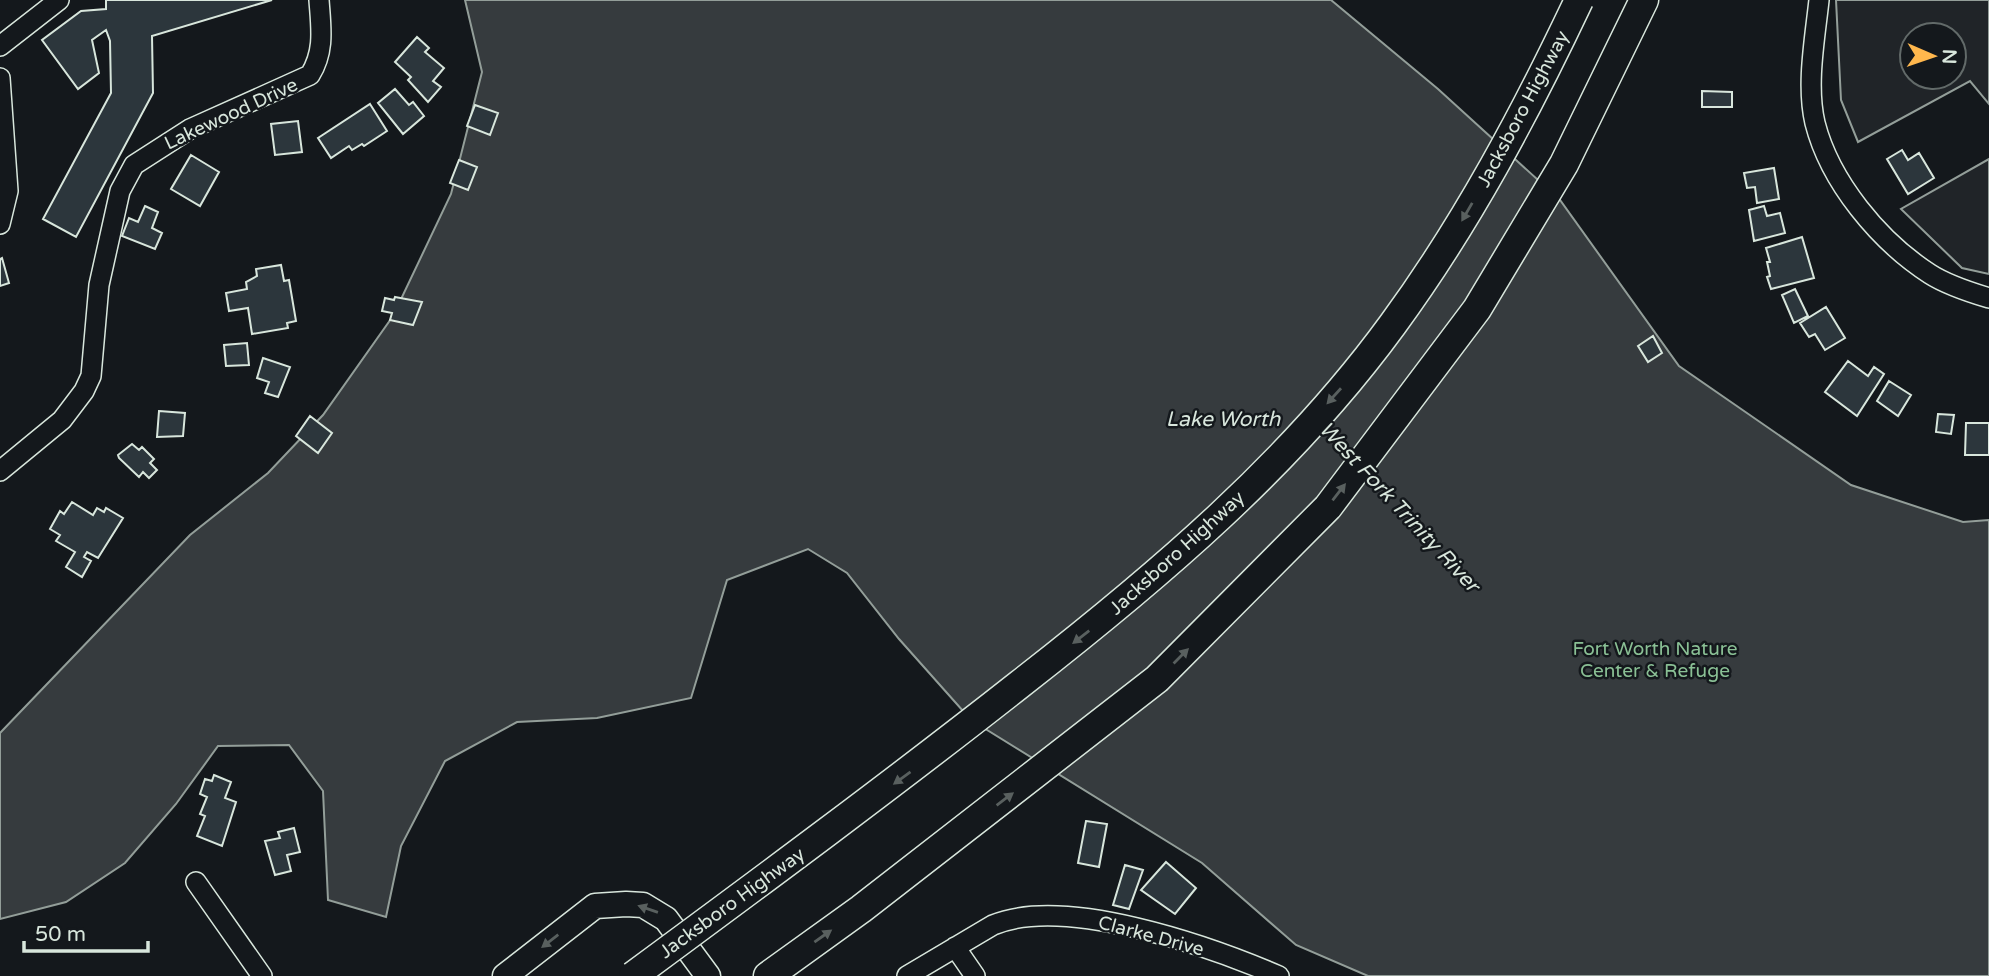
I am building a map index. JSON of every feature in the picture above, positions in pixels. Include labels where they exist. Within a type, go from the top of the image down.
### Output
[{"type":"highway","name":"Jacksboro Highway","points":[[633,976],[911,771],[1110,615],[1246,492],[1339,390],[1393,325],[1464,218],[1538,88],[1579,0]]},
{"type":"highway","points":[[768,976],[861,909],[1157,679],[1328,507],[1477,309],[1564,164],[1644,0]]},
{"type":"main road","points":[[505,976],[595,906],[643,905],[657,910],[666,919],[708,976]]},
{"type":"street","points":[[0,46],[59,0]]},
{"type":"street","name":"Lakewood Drive","points":[[0,471],[62,419],[84,391],[91,376],[99,285],[120,191],[134,166],[190,129],[310,75],[318,62],[322,38],[319,0]]},
{"type":"street","points":[[1819,0],[1813,86],[1815,122],[1844,187],[1871,221],[1902,253],[1931,275],[1989,298]]},
{"type":"street","points":[[0,78],[8,191],[0,224]]},
{"type":"street","points":[[197,882],[262,976]]},
{"type":"street","name":"Clarke Drive","points":[[907,976],[1007,919],[1038,916],[1089,919],[1138,929],[1279,976]]},
{"type":"street","points":[[954,947],[975,976]]},
{"type":"shaded area","points":[[1836,0],[1989,0],[1989,104],[1970,81],[1968,82],[1968,21],[1898,21],[1898,91],[1952,91],[1858,142],[1841,100]]},
{"type":"shaded area","points":[[1989,159],[1989,274],[1962,268],[1901,209]]},
{"type":"water","name":"Lake Worth","points":[[465,0],[1331,0],[1438,89],[1560,200],[1679,366],[1851,485],[1963,522],[1989,520],[1989,976],[1368,976],[1296,945],[1202,863],[971,720],[899,639],[847,573],[808,549],[727,580],[691,698],[597,718],[517,722],[445,761],[401,846],[386,917],[328,900],[323,791],[289,745],[218,746],[176,804],[125,863],[66,902],[0,919],[0,733],[190,535],[268,473],[323,415],[393,316],[451,194],[482,72]]},
{"type":"building","points":[[106,0],[272,0],[152,36],[153,93],[76,237],[43,219],[111,93],[110,41],[106,30],[92,40],[99,73],[78,89],[42,40],[81,11],[106,9]]},
{"type":"building","points":[[417,37],[429,48],[425,52],[444,68],[433,81],[441,87],[428,102],[408,80],[411,77],[395,62]]},
{"type":"building","points":[[395,89],[409,105],[413,102],[424,116],[403,134],[378,103]]},
{"type":"building","points":[[1702,91],[1732,92],[1732,107],[1702,107]]},
{"type":"building","points":[[370,104],[387,131],[364,146],[362,144],[352,150],[349,146],[331,158],[318,138]]},
{"type":"building","points":[[475,105],[498,113],[490,135],[467,126]]},
{"type":"building","points":[[298,121],[302,152],[275,155],[271,124]]},
{"type":"building","points":[[1902,150],[1908,160],[1919,153],[1934,178],[1908,194],[1887,159]]},
{"type":"building","points":[[191,155],[219,172],[200,206],[171,189]]},
{"type":"building","points":[[459,160],[477,167],[468,190],[450,183]]},
{"type":"building","points":[[1774,168],[1779,199],[1757,203],[1755,187],[1747,188],[1744,173]]},
{"type":"building","points":[[145,206],[158,212],[152,228],[162,233],[155,249],[122,236],[129,218],[138,222]]},
{"type":"building","points":[[1764,206],[1767,216],[1780,213],[1785,233],[1754,241],[1749,210]]},
{"type":"building","points":[[1802,237],[1814,278],[1771,289],[1767,277],[1770,276],[1767,262],[1770,262],[1766,248]]},
{"type":"building","points":[[2,258],[9,283],[0,286],[0,259]]},
{"type":"building","points":[[281,265],[284,281],[289,280],[296,321],[287,323],[288,328],[252,334],[248,308],[229,311],[226,293],[247,289],[246,282],[257,276],[256,269]]},
{"type":"building","points":[[1795,289],[1808,316],[1794,323],[1782,295]]},
{"type":"building","points":[[395,297],[422,302],[413,325],[390,320],[392,313],[382,311],[385,298],[394,300]]},
{"type":"building","points":[[1826,307],[1845,338],[1825,350],[1815,334],[1809,337],[1800,323]]},
{"type":"building","points":[[1653,336],[1662,353],[1648,362],[1638,346]]},
{"type":"building","points":[[247,343],[249,365],[226,366],[224,345]]},
{"type":"building","points":[[263,358],[290,367],[278,397],[265,393],[269,382],[257,378]]},
{"type":"building","points":[[1848,361],[1868,376],[1874,367],[1884,374],[1857,416],[1825,392]]},
{"type":"building","points":[[1889,381],[1911,395],[1898,416],[1877,401]]},
{"type":"building","points":[[159,411],[185,413],[183,436],[157,437]]},
{"type":"building","points":[[1938,414],[1954,415],[1951,434],[1936,432]]},
{"type":"building","points":[[310,416],[332,433],[318,453],[296,436]]},
{"type":"building","points":[[1966,423],[1989,423],[1989,455],[1965,455]]},
{"type":"building","points":[[132,444],[139,450],[142,447],[154,459],[150,463],[157,470],[149,478],[143,472],[139,477],[119,458],[118,455]]},
{"type":"building","points":[[72,502],[93,515],[97,508],[104,512],[106,508],[123,518],[98,558],[87,552],[84,557],[91,561],[82,577],[66,567],[75,552],[56,541],[60,535],[50,529],[60,511],[64,514]]},
{"type":"building","points":[[214,775],[231,782],[225,798],[236,802],[222,846],[197,836],[205,816],[200,814],[207,797],[200,794],[205,779],[212,781]]},
{"type":"building","points":[[1086,821],[1107,824],[1099,867],[1078,863]]},
{"type":"building","points":[[294,828],[300,852],[287,855],[291,871],[275,875],[265,841],[280,838],[278,832]]},
{"type":"building","points":[[1166,862],[1196,888],[1175,914],[1141,890]]},
{"type":"building","points":[[1125,865],[1143,870],[1129,909],[1113,905]]},
{"type":"water label","name":"West Fork Trinity River","points":[[1399,507]]},
{"type":"park label","name":"Fort Worth Nature Center & Refuge","points":[[1655,660]]}]
